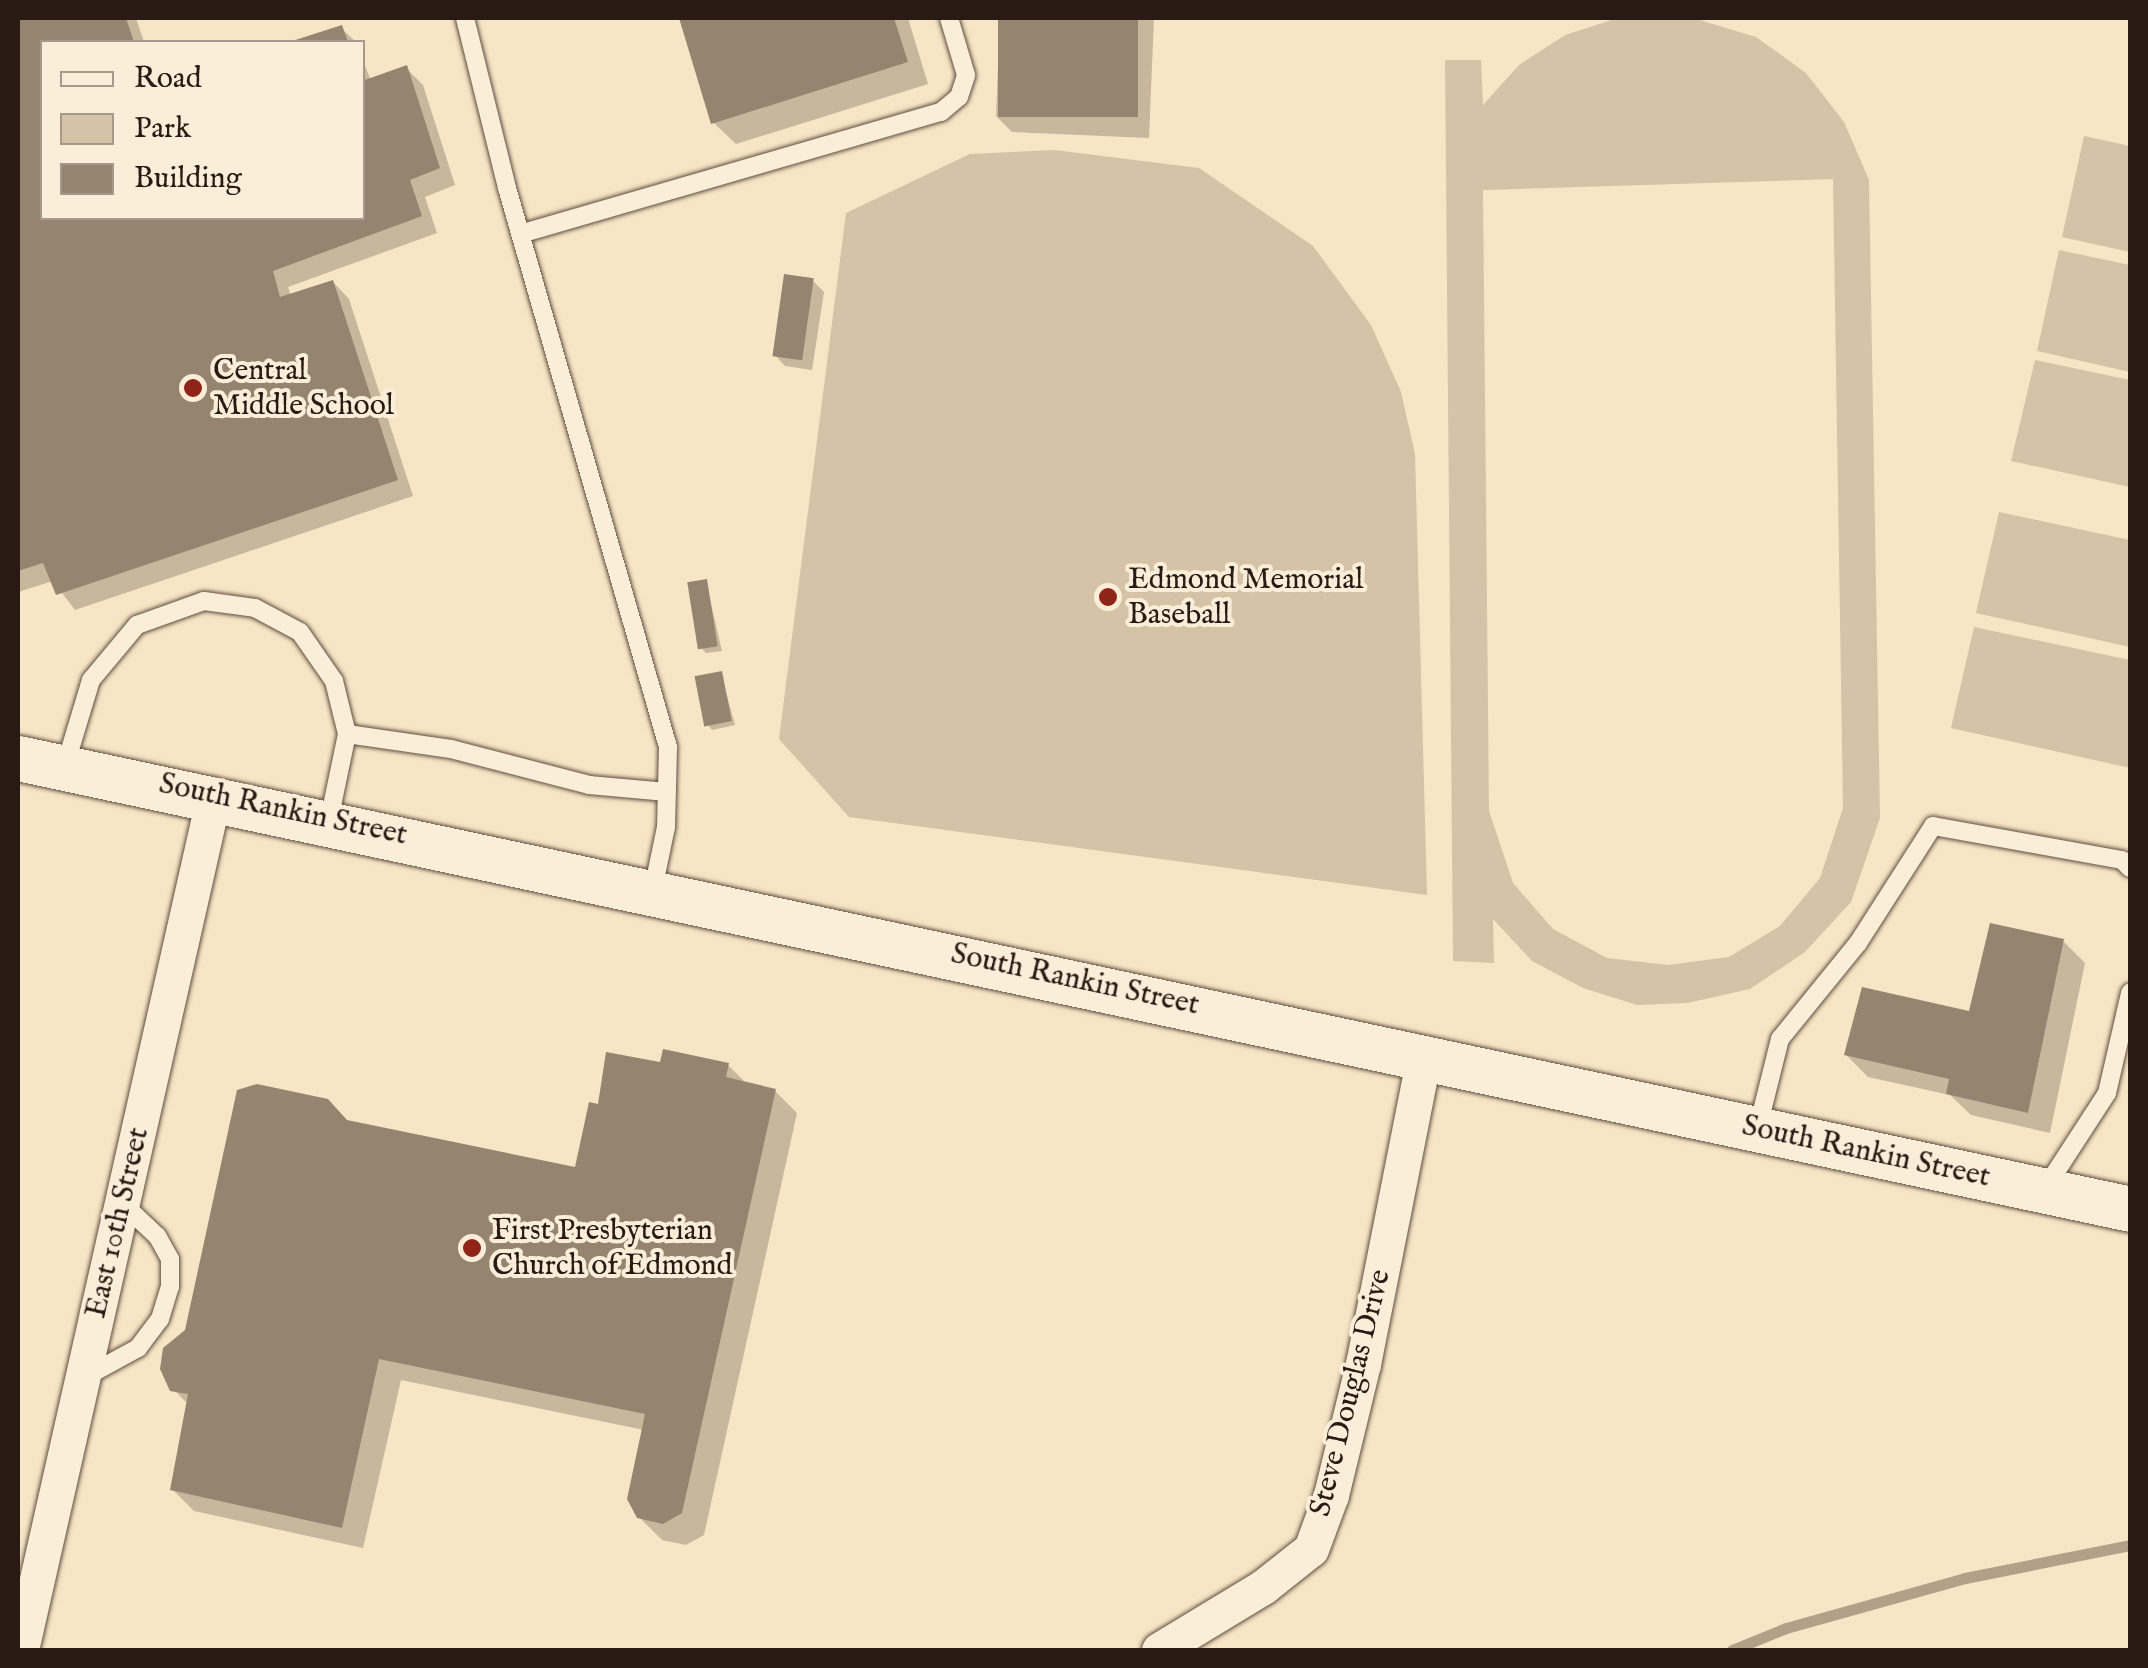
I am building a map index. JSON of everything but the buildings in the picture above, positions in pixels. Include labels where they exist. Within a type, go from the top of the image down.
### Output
[{"type":"street","name":"South Rankin Street","points":[[18,758],[214,794],[2130,1209]]},
{"type":"street","name":"East 10th Street","points":[[21,1650],[214,794]]},
{"type":"street","name":"Steve Douglas Drive","points":[[1159,1650],[1262,1588],[1311,1549],[1363,1364],[1424,1056]]},
{"type":"lane","points":[[465,18],[520,234],[668,747],[667,792],[654,890]]},
{"type":"lane","points":[[520,234],[941,112],[959,97],[966,75],[949,18]]},
{"type":"lane","points":[[65,766],[91,680],[124,637],[158,614],[204,601],[255,608],[300,632],[334,682],[347,734],[329,820]]},
{"type":"lane","points":[[347,734],[451,749],[589,785],[667,792]]},
{"type":"lane","points":[[1758,1128],[1780,1039],[1858,943],[1932,826],[2122,860],[2130,868]]},
{"type":"lane","points":[[2044,1190],[2107,1092],[2130,993]]},
{"type":"lane","points":[[83,1379],[138,1348],[160,1319],[170,1286],[170,1259],[158,1236],[122,1203]]},
{"type":"green space","points":[[1618,18],[1693,18],[1756,37],[1806,73],[1844,122],[1869,180],[1880,818],[1851,902],[1805,952],[1750,989],[1687,1003],[1637,1005],[1583,988],[1532,961],[1493,919],[1494,963],[1453,961],[1445,60],[1481,60],[1483,105],[1519,65],[1565,35]],"holes":[[[1833,179],[1843,808],[1820,878],[1780,926],[1729,957],[1668,965],[1607,958],[1553,929],[1513,883],[1489,811],[1483,190]]]},
{"type":"green space","points":[[2084,136],[2130,146],[2130,252],[2062,237]]},
{"type":"green space","name":"Edmond Memorial Baseball","points":[[1054,150],[1199,168],[1313,246],[1371,325],[1401,392],[1415,454],[1427,895],[849,817],[779,739],[846,213],[970,154]]},
{"type":"green space","points":[[2059,250],[2130,265],[2130,372],[2037,351]]},
{"type":"green space","points":[[2035,360],[2130,380],[2130,487],[2011,461]]},
{"type":"green space","points":[[1999,512],[2130,540],[2130,647],[1976,613]]},
{"type":"green space","points":[[1974,627],[2130,660],[2130,768],[1951,728]]},
{"type":"waterway","points":[[1732,1650],[1786,1628],[1965,1578],[2130,1545]]},
{"type":"place","name":"Central Middle School","points":[[193,388]]},
{"type":"place","name":"Edmond Memorial Baseball","points":[[1108,597]]},
{"type":"place","name":"First Presbyterian Church of Edmond","points":[[472,1248]]}]
